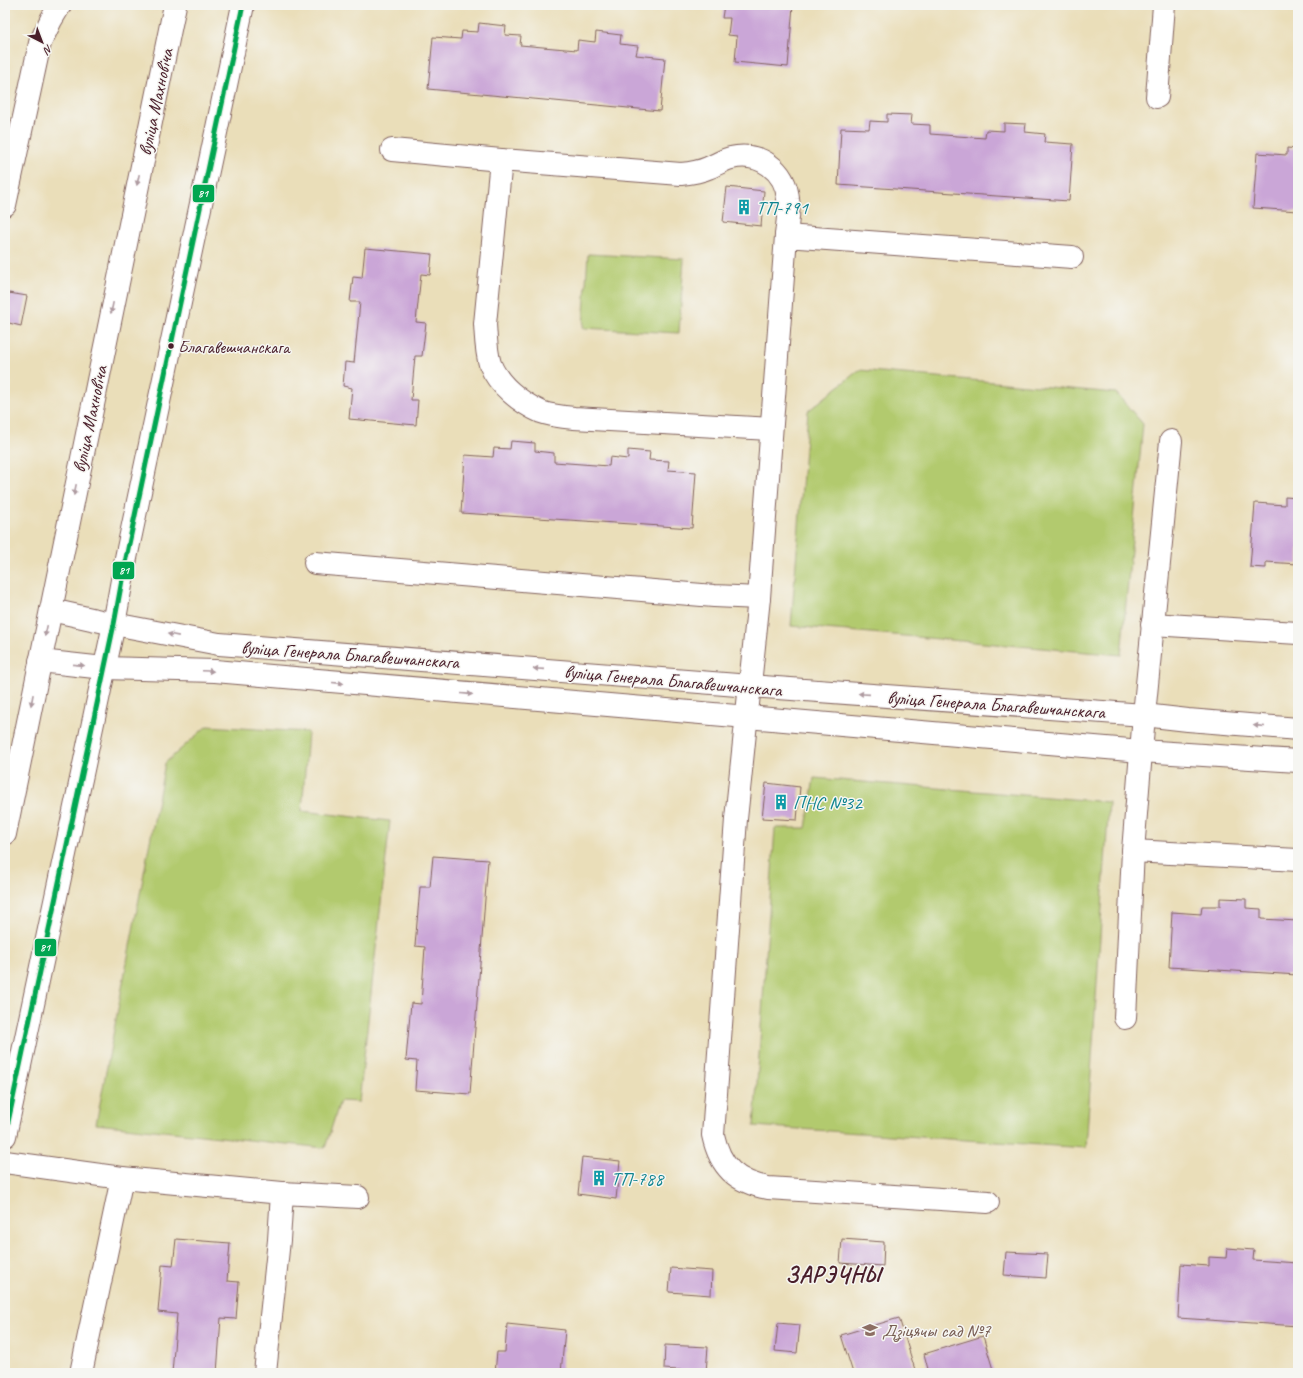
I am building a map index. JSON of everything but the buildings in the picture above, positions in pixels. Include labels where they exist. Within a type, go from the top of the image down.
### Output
[{"type":"street","points":[[5,205],[40,44],[60,5]]},
{"type":"street","name":"вуліца Махновіча","points":[[5,834],[63,544],[175,5]]},
{"type":"street","points":[[5,1136],[114,624],[126,558],[243,5]]},
{"type":"street","points":[[1157,97],[1164,5]]},
{"type":"street","points":[[392,150],[681,174],[704,170],[731,158],[743,157],[755,158],[766,162],[781,176],[786,186],[789,208],[758,598],[736,819],[713,1135],[718,1153],[728,1168],[744,1181],[762,1186],[988,1202]]},
{"type":"street","points":[[501,160],[485,324],[486,345],[490,364],[498,379],[511,392],[541,411],[557,416],[771,429]]},
{"type":"street","points":[[786,236],[1072,257]]},
{"type":"street","points":[[1125,1018],[1133,851],[1152,624],[1171,441]]},
{"type":"street","points":[[315,563],[706,596],[758,598]]},
{"type":"street","name":"вуліца Генерала Благавешчанскага","points":[[51,610],[218,644],[750,686],[1144,715],[1298,729]]},
{"type":"street","points":[[1152,624],[1298,633]]},
{"type":"street","points":[[40,661],[104,668],[215,671],[1141,751],[1298,761]]},
{"type":"street","points":[[1133,851],[1298,860]]},
{"type":"street","points":[[5,1162],[122,1178],[282,1193],[358,1197]]},
{"type":"street","points":[[80,1373],[122,1178]]},
{"type":"street","points":[[266,1373],[282,1193]]},
{"type":"green space","points":[[588,254],[684,259],[679,333],[583,328]]},
{"type":"green space","points":[[859,370],[1116,393],[1143,424],[1121,655],[791,626],[808,411]]},
{"type":"green space","points":[[207,726],[308,732],[302,811],[390,821],[359,1102],[340,1101],[325,1148],[96,1124],[165,763]]},
{"type":"green space","points":[[814,778],[1109,802],[1086,1148],[754,1126],[775,828],[806,828]]},
{"type":"transit line","name":"81","points":[[5,1136],[114,624],[126,558],[243,5]]},
{"type":"place","name":"ТП-791","points":[[744,207]]},
{"type":"place","name":"Благавешчанскага","points":[[171,346]]},
{"type":"place","name":"ПНС №32","points":[[781,802]]},
{"type":"place","name":"ТП-788","points":[[599,1178]]},
{"type":"place","name":"Дзіцячы сад №7","points":[[870,1330]]},
{"type":"district","name":"ЗАРЭЧНЫ","points":[[833,1274]]}]
